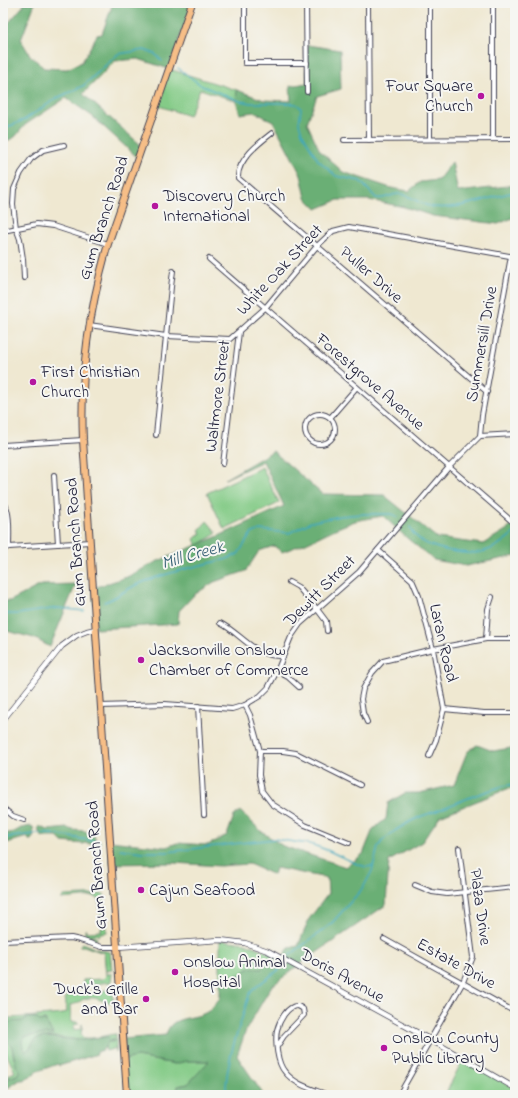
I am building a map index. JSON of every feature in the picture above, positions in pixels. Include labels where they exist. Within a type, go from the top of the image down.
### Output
[{"type":"main road","name":"Gum Branch Road","points":[[127,1095],[83,440],[82,407],[84,366],[89,325],[97,283],[108,244],[192,3]]},
{"type":"street","points":[[245,3],[245,63],[307,63]]},
{"type":"street","points":[[306,3],[307,92]]},
{"type":"street","points":[[368,3],[369,140]]},
{"type":"street","points":[[430,3],[430,139]]},
{"type":"street","points":[[493,3],[493,140]]},
{"type":"street","name":"Puller Drive","points":[[272,133],[260,142],[242,163],[238,170],[238,178],[487,392]]},
{"type":"street","points":[[344,140],[515,139]]},
{"type":"street","points":[[24,278],[23,259],[20,239],[16,228],[13,204],[14,189],[21,172],[31,159],[43,150],[64,145]]},
{"type":"street","points":[[3,231],[37,224],[53,226],[108,244]]},
{"type":"street","name":"White Oak Street","points":[[89,325],[166,336],[230,339],[265,308],[317,246],[333,231],[349,227],[513,257]]},
{"type":"street","name":"Summersill Drive","points":[[480,436],[482,415],[513,257]]},
{"type":"street","name":"Forestgrove Avenue","points":[[209,259],[356,388],[515,524]]},
{"type":"street","points":[[156,435],[173,271]]},
{"type":"street","name":"Waltmore Street","points":[[223,464],[239,332]]},
{"type":"street","points":[[330,418],[356,388]]},
{"type":"street","points":[[319,414],[330,418],[336,428],[334,436],[328,443],[315,443],[310,440],[306,434],[306,423],[313,416],[319,414]]},
{"type":"street","points":[[480,436],[515,434]]},
{"type":"street","name":"Dewitt Street","points":[[101,706],[165,704],[232,709],[245,705],[260,696],[268,688],[277,671],[290,637],[300,624],[359,572],[449,467],[480,436]]},
{"type":"street","points":[[3,445],[83,440]]},
{"type":"street","points":[[54,475],[58,544]]},
{"type":"street","points":[[3,501],[6,505],[9,547]]},
{"type":"street","points":[[3,549],[9,547],[90,542]]},
{"type":"street","name":"Laran Road","points":[[378,550],[412,580],[419,596],[433,649],[444,709],[436,740],[429,756]]},
{"type":"street","points":[[289,582],[298,587],[317,609],[326,621],[327,631]]},
{"type":"street","points":[[486,639],[488,609],[492,597]]},
{"type":"street","points":[[220,623],[228,627],[258,650],[269,655],[283,656]]},
{"type":"street","points":[[3,720],[62,646],[77,635],[96,629]]},
{"type":"street","points":[[368,722],[363,713],[361,699],[363,689],[372,673],[383,661],[433,649],[486,639],[515,639]]},
{"type":"street","points":[[277,671],[288,677],[299,688]]},
{"type":"street","points":[[245,705],[250,715],[260,751],[259,775],[262,791],[272,804],[305,825],[349,844]]},
{"type":"street","points":[[198,706],[204,815]]},
{"type":"street","points":[[444,709],[484,713],[515,713]]},
{"type":"street","points":[[260,751],[283,751],[296,753],[360,785]]},
{"type":"street","points":[[3,808],[13,816],[24,820]]},
{"type":"street","name":"Plaza Drive","points":[[399,1095],[463,982],[473,957],[459,848]]},
{"type":"street","points":[[415,885],[432,892],[447,894],[515,887]]},
{"type":"street","points":[[3,941],[71,938],[102,947],[117,947]]},
{"type":"street","name":"Estate Drive","points":[[384,939],[515,1012]]},
{"type":"street","name":"Doris Avenue","points":[[117,947],[211,941],[245,943],[276,955],[515,1088]]},
{"type":"street","points":[[277,1047],[284,1036],[304,1015],[303,1009],[298,1006],[292,1007],[287,1011],[277,1030],[277,1047],[279,1060],[283,1070],[292,1079],[300,1084],[328,1095]]},
{"type":"green space","points":[[23,3],[35,3],[21,40],[30,55],[44,68],[67,69],[82,62],[97,35],[102,34],[113,3],[173,3],[191,6],[169,69],[138,59],[115,61],[83,94],[142,146],[138,158],[92,116],[66,98],[25,125],[15,137],[3,143],[3,29],[24,5]]},
{"type":"green space","points":[[307,45],[340,50],[341,89],[317,96],[307,123],[320,151],[343,172],[391,188],[409,191],[420,182],[438,180],[452,162],[458,192],[515,185],[515,217],[498,224],[433,216],[404,207],[369,200],[338,200],[317,209],[306,198],[301,175],[273,121],[254,112],[240,114],[236,101],[237,90],[264,100],[291,101],[290,86],[307,83]]},
{"type":"green space","points":[[169,69],[237,90],[236,101],[200,89],[189,116],[156,105]]},
{"type":"green space","points":[[273,451],[322,494],[384,495],[437,538],[483,544],[509,528],[515,522],[515,556],[466,566],[434,560],[383,516],[355,521],[282,552],[274,546],[259,551],[246,571],[214,582],[194,595],[179,611],[178,624],[96,629],[93,588],[127,577],[158,561],[221,535],[284,506],[263,461],[225,479]]},
{"type":"green space","points":[[262,467],[279,503],[224,529],[207,493]]},
{"type":"green space","points":[[207,521],[217,533],[197,546],[194,539],[201,533],[199,530]]},
{"type":"green space","points":[[76,584],[50,647],[34,638],[3,630],[3,601],[10,601],[41,585]]},
{"type":"green space","points":[[477,745],[493,751],[511,748],[515,749],[515,788],[507,789],[440,816],[422,842],[389,861],[386,905],[297,966],[271,987],[246,1030],[237,1056],[263,1094],[177,1095],[178,1086],[188,1084],[209,1061],[186,1061],[175,1064],[137,1057],[124,1060],[123,1039],[166,1035],[172,1024],[177,1021],[201,1015],[211,1009],[220,998],[220,979],[229,980],[231,976],[239,975],[249,968],[261,969],[268,964],[277,964],[289,948],[298,946],[309,919],[328,894],[327,878],[276,868],[274,875],[249,864],[220,866],[174,863],[111,864],[109,841],[166,847],[177,843],[208,845],[227,835],[234,816],[240,811],[262,832],[283,846],[346,867],[363,854],[373,829],[386,819],[388,803],[405,793],[419,793],[454,785],[467,752]]},
{"type":"green space","points":[[31,826],[33,827],[34,836],[31,840],[27,837],[7,843],[3,842],[3,834]]},
{"type":"green space","points":[[39,826],[48,830],[67,828],[85,831],[94,836],[97,843],[95,845],[62,842],[57,837],[43,837],[40,835],[38,828]]},
{"type":"green space","points":[[104,894],[107,932],[101,933],[98,936],[97,934],[89,935],[97,938],[96,940],[85,936],[85,930],[86,929],[87,932],[101,931],[101,928],[105,927],[104,915],[100,914],[99,899],[95,896],[61,899],[64,896]]},
{"type":"green space","points":[[220,940],[245,943],[282,958],[277,964],[268,964],[261,969],[249,968],[239,975],[231,976],[229,980],[220,979]]},
{"type":"green space","points":[[82,943],[96,949],[110,952],[112,970],[106,971],[107,974],[112,974],[111,982],[84,985],[83,980],[103,979],[106,976],[104,953],[84,946],[79,946]]},
{"type":"green space","points":[[111,988],[113,992],[113,1002],[91,998],[70,1005],[71,1022],[78,1022],[78,1024],[74,1025],[74,1030],[82,1029],[81,1035],[84,1038],[116,1034],[116,1048],[106,1051],[105,1045],[108,1042],[113,1042],[114,1040],[106,1038],[78,1040],[44,1037],[33,1042],[30,1048],[26,1051],[23,1048],[22,1041],[24,1037],[53,1034],[45,1020],[40,1021],[35,1018],[28,1018],[22,1021],[3,1022],[3,1018],[63,1014],[67,1012],[65,997],[69,994],[100,992]]},
{"type":"green space","points":[[28,1018],[36,1018],[40,1021],[45,1020],[53,1034],[24,1037],[22,1041],[23,1048],[26,1051],[30,1048],[35,1039],[45,1037],[83,1040],[107,1037],[114,1041],[108,1042],[103,1050],[97,1052],[97,1054],[59,1066],[58,1064],[35,1072],[35,1074],[20,1080],[3,1091],[3,1079],[5,1080],[17,1075],[20,1071],[16,1066],[12,1047],[7,1041],[3,1040],[3,1022],[22,1021]]},
{"type":"green space","points":[[3,1040],[7,1041],[12,1047],[14,1059],[20,1071],[17,1075],[9,1078],[8,1075],[15,1072],[3,1047]]},
{"type":"green space","points":[[137,1057],[175,1064],[186,1061],[210,1061],[188,1084],[178,1086],[177,1095],[127,1095],[124,1060]]},
{"type":"green space","points":[[463,1059],[515,1088],[515,1095],[445,1095]]},
{"type":"waterway","points":[[3,129],[24,120],[57,98],[83,86],[118,54],[144,50],[155,54],[162,61]]},
{"type":"waterway","points":[[178,68],[202,86],[240,101],[251,103],[296,104],[301,109],[299,123],[302,133],[318,160],[336,176],[360,181],[376,198],[399,194],[407,196],[424,205],[434,207],[454,207],[515,192]]},
{"type":"waterway","name":"Mill Creek","points":[[104,602],[136,585],[158,577],[227,559],[238,554],[251,534],[260,530],[289,533],[311,522],[340,516],[392,514],[398,517]]},
{"type":"waterway","name":"Mill Creek","points":[[410,527],[415,535],[429,545],[450,551],[471,553],[492,549],[514,533]]},
{"type":"waterway","name":"Mill Creek","points":[[3,614],[18,614],[58,608],[84,611]]},
{"type":"waterway","points":[[290,955],[331,924],[363,888],[372,871],[378,847],[383,840],[396,830],[422,816],[476,795],[503,786],[515,784]]},
{"type":"waterway","points":[[3,838],[35,834],[52,834],[100,842]]},
{"type":"waterway","points":[[120,849],[143,852],[167,852],[274,839],[310,844],[357,864],[366,867],[373,866]]},
{"type":"waterway","points":[[226,1095],[226,1082],[230,1057],[249,995],[256,986],[284,965]]},
{"type":"place","name":"Four Square Church","points":[[481,96]]},
{"type":"place","name":"Discovery Church International","points":[[155,206]]},
{"type":"place","name":"First Christian Church","points":[[33,382]]},
{"type":"place","name":"Jacksonville Onslow Chamber of Commerce","points":[[141,660]]},
{"type":"place","name":"Cajun Seafood","points":[[141,890]]},
{"type":"place","name":"Onslow Animal Hospital","points":[[175,972]]},
{"type":"place","name":"Duck's Grille and Bar","points":[[146,999]]},
{"type":"place","name":"Onslow County Public Library","points":[[384,1048]]}]
